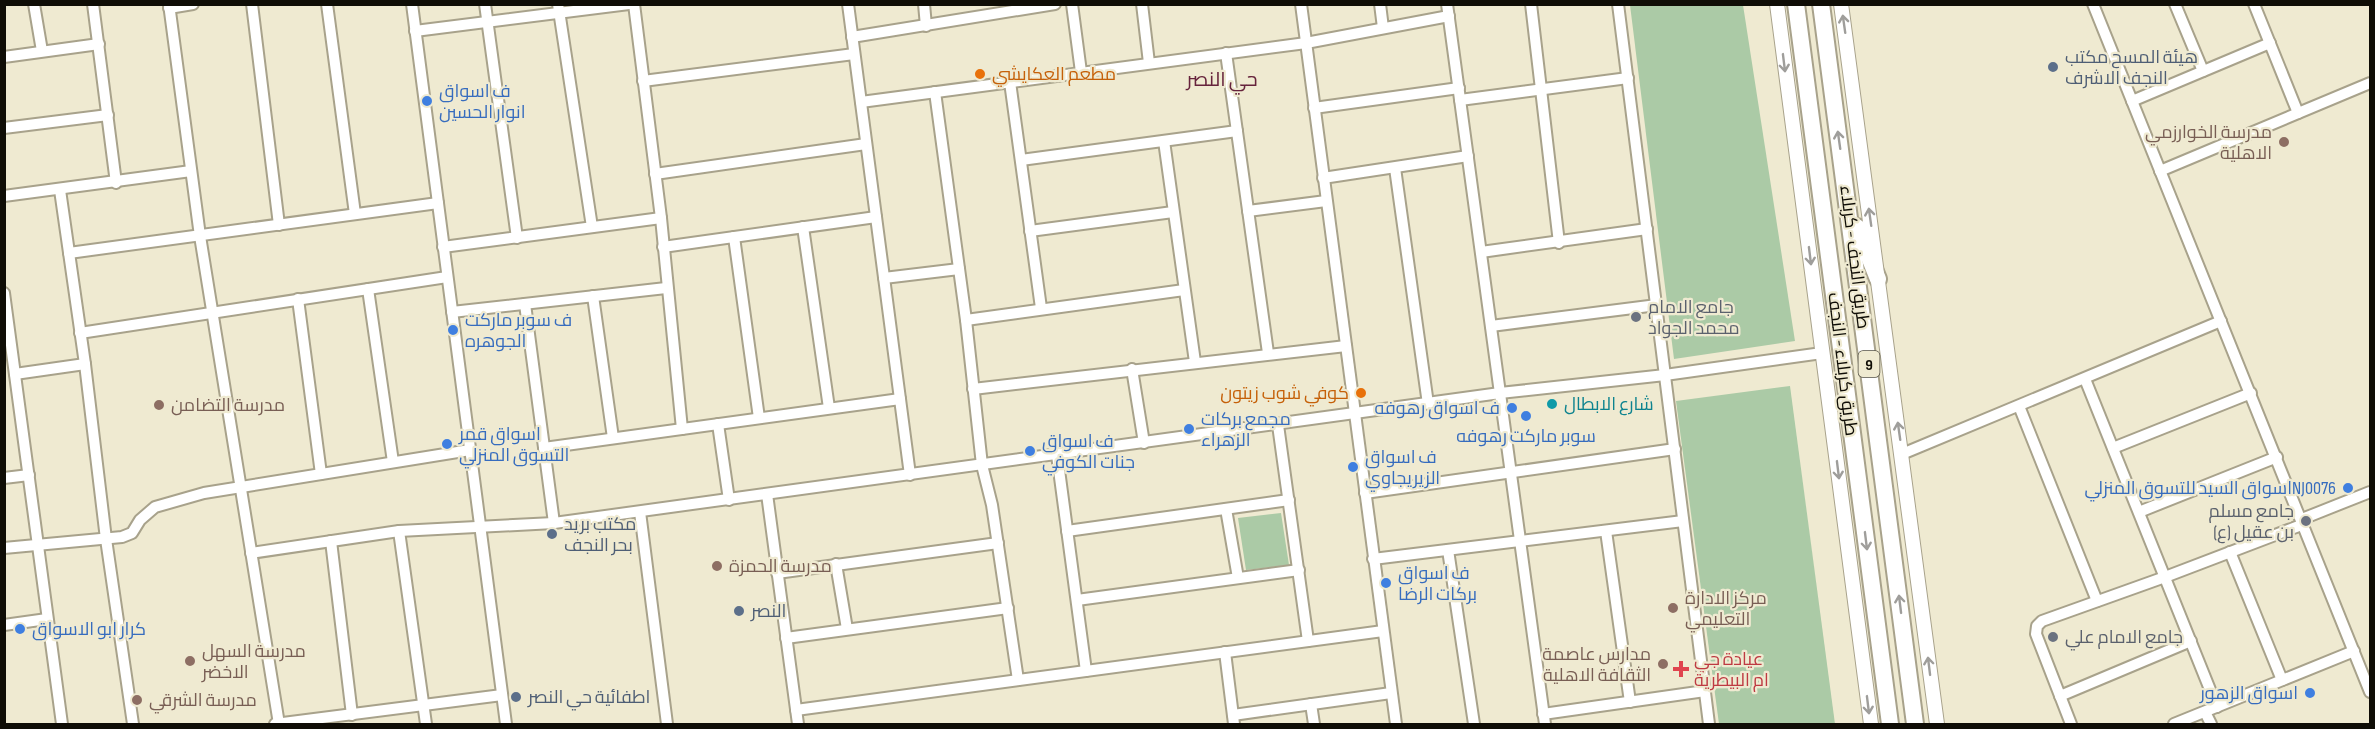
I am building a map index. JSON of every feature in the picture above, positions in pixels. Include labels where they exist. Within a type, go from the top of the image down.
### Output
[{"type":"highway","name":"طريق کربلاء - النجف","points":[[1796,4],[1890,724]]},
{"type":"highway","name":"طريق النجف - کربلاء","points":[[1821,4],[1915,724]]},
{"type":"highway","points":[[1848,204],[1878,279]]},
{"type":"main road","points":[[1777,4],[1871,724]]},
{"type":"main road","points":[[1841,4],[1937,724]]},
{"type":"street","points":[[34,4],[42,51]]},
{"type":"street","points":[[93,4],[116,183]]},
{"type":"street","points":[[193,4],[169,6],[200,236],[277,724],[502,695]]},
{"type":"street","points":[[252,4],[279,225]]},
{"type":"street","points":[[327,4],[354,214]]},
{"type":"street","points":[[412,4],[506,724]]},
{"type":"street","points":[[485,4],[517,238]]},
{"type":"street","points":[[415,31],[488,22],[558,9],[628,4]]},
{"type":"street","points":[[634,4],[661,218],[666,288],[682,429]]},
{"type":"street","points":[[848,4],[910,475]]},
{"type":"street","points":[[924,4],[926,27]]},
{"type":"street","points":[[852,37],[926,27],[1055,4]]},
{"type":"street","points":[[1072,4],[1081,72]]},
{"type":"street","points":[[1142,4],[1149,63]]},
{"type":"street","points":[[1300,4],[1396,724]]},
{"type":"street","points":[[1380,4],[1383,28]]},
{"type":"street","points":[[1447,4],[1544,719],[1630,702],[1705,691]]},
{"type":"street","points":[[1531,4],[1559,243]]},
{"type":"street","points":[[1618,4],[1709,724]]},
{"type":"street","points":[[2093,4],[2370,692]]},
{"type":"street","points":[[2175,4],[2203,71]]},
{"type":"street","points":[[2254,4],[2298,113]]},
{"type":"street","points":[[558,9],[592,227]]},
{"type":"street","points":[[861,102],[1306,43],[1449,16]]},
{"type":"street","points":[[2132,101],[2270,43]]},
{"type":"street","points":[[4,57],[99,44]]},
{"type":"street","points":[[1226,53],[1268,353]]},
{"type":"street","points":[[643,81],[854,54]]},
{"type":"street","points":[[1314,108],[1460,94],[1541,90],[1628,78]]},
{"type":"street","points":[[1010,82],[1041,308]]},
{"type":"street","points":[[2160,171],[2370,83]]},
{"type":"street","points":[[935,92],[966,320],[982,465],[992,505],[1018,680]]},
{"type":"street","points":[[4,128],[108,115]]},
{"type":"street","points":[[1021,160],[1237,131]]},
{"type":"street","points":[[1164,141],[1195,362]]},
{"type":"street","points":[[655,174],[866,144]]},
{"type":"street","points":[[1323,178],[1468,156]]},
{"type":"street","points":[[1395,168],[1428,405]]},
{"type":"street","points":[[4,196],[116,183],[191,171]]},
{"type":"street","points":[[60,190],[85,364],[106,539],[134,724]]},
{"type":"street","points":[[1248,211],[1326,201]]},
{"type":"street","points":[[69,254],[438,203]]},
{"type":"street","points":[[1030,231],[1173,212]]},
{"type":"street","points":[[663,247],[876,217]]},
{"type":"street","points":[[443,247],[661,218]]},
{"type":"street","points":[[803,228],[829,408]]},
{"type":"street","points":[[1481,252],[1647,229]]},
{"type":"street","points":[[734,237],[759,418]]},
{"type":"street","points":[[884,278],[959,269]]},
{"type":"street","points":[[80,333],[447,277]]},
{"type":"street","points":[[452,312],[666,288]]},
{"type":"street","points":[[368,289],[393,462]]},
{"type":"street","points":[[966,320],[1184,290]]},
{"type":"street","points":[[4,293],[62,724]]},
{"type":"street","points":[[593,296],[613,438]]},
{"type":"street","points":[[298,300],[321,474]]},
{"type":"street","points":[[525,304],[554,523]]},
{"type":"street","points":[[1491,326],[1657,305]]},
{"type":"street","points":[[1902,454],[2221,321]]},
{"type":"street","points":[[973,389],[1268,353],[1346,346]]},
{"type":"street","points":[[251,553],[399,531],[554,523],[1428,405],[1500,393],[1665,375],[1822,353]]},
{"type":"street","points":[[15,374],[85,364]]},
{"type":"street","points":[[1132,369],[1144,443]]},
{"type":"street","points":[[2085,379],[2217,707]]},
{"type":"street","points":[[2113,448],[2251,393]]},
{"type":"street","points":[[543,448],[900,399]]},
{"type":"street","points":[[2019,406],[2097,601]]},
{"type":"street","points":[[718,424],[729,500]]},
{"type":"street","points":[[1278,425],[1308,641]]},
{"type":"street","points":[[1365,493],[1675,449]]},
{"type":"street","points":[[4,548],[38,543],[106,539],[132,534],[145,514],[155,507],[204,493],[470,450]]},
{"type":"street","points":[[1057,455],[1086,671]]},
{"type":"street","points":[[2139,512],[2277,457]]},
{"type":"street","points":[[4,478],[29,475]]},
{"type":"street","points":[[2072,724],[2036,634],[2037,626],[2042,621],[2230,552],[2370,492]]},
{"type":"street","points":[[767,494],[798,724]]},
{"type":"street","points":[[1067,531],[1289,500]]},
{"type":"street","points":[[1226,509],[1239,578]]},
{"type":"street","points":[[640,512],[667,724]]},
{"type":"street","points":[[1373,559],[1683,521]]},
{"type":"street","points":[[399,531],[426,724]]},
{"type":"street","points":[[1606,531],[1630,702]]},
{"type":"street","points":[[331,541],[352,714]]},
{"type":"street","points":[[777,573],[998,543]]},
{"type":"street","points":[[1448,550],[1474,724]]},
{"type":"street","points":[[2230,552],[2282,680]]},
{"type":"street","points":[[836,564],[847,630]]},
{"type":"street","points":[[1077,600],[1299,570]]},
{"type":"street","points":[[786,638],[1008,608]]},
{"type":"street","points":[[4,625],[47,619]]},
{"type":"street","points":[[796,710],[1383,631]]},
{"type":"street","points":[[2060,696],[2191,641]]},
{"type":"street","points":[[2174,724],[2354,651]]},
{"type":"street","points":[[1225,652],[1233,720],[1311,704],[1391,693]]},
{"type":"street","points":[[1311,704],[1314,724]]},
{"type":"street","points":[[2205,712],[2211,724]]},
{"type":"green space","points":[[1630,5],[1743,5],[1795,341],[1674,359]]},
{"type":"green space","points":[[1790,386],[1835,724],[1719,724],[1676,401]]},
{"type":"green space","points":[[1281,513],[1289,565],[1246,570],[1238,518]]},
{"type":"place","name":"هيئة المسح مكتب النجف الاشرف","points":[[2053,67]]},
{"type":"place","name":"مطعم العكايشي","points":[[980,74]]},
{"type":"place","name":"ف اسواق انوار الحسين","points":[[427,101]]},
{"type":"place","name":"مدرسة الخوارزمي الاهلية","points":[[2284,142]]},
{"type":"place","name":"جامع الامام محمد الجواد","points":[[1636,317]]},
{"type":"place","name":"ف سوبر ماركت الجوهره","points":[[453,330]]},
{"type":"place","name":"كوفي شوب زيتون","points":[[1361,393]]},
{"type":"place","name":"شارع الابطال","points":[[1552,404]]},
{"type":"place","name":"مدرسة التضامن","points":[[159,405]]},
{"type":"place","name":"ف اسواق رهوفه","points":[[1512,408]]},
{"type":"place","name":"سوبر ماركت رهوفه","points":[[1526,416]]},
{"type":"place","name":"مجمع بركات الزهراء","points":[[1189,429]]},
{"type":"place","name":"اسواق قمر التسوق المنزلي","points":[[447,444]]},
{"type":"place","name":"ف اسواق جنات الكوفي","points":[[1030,451]]},
{"type":"place","name":"ف اسواق الزيريجاوي","points":[[1353,467]]},
{"type":"place","name":"اسواق السيد للتسوق المنزليNJ0076","points":[[2348,488]]},
{"type":"place","name":"جامع مسلم بن عقيل (ع)","points":[[2306,521]]},
{"type":"place","name":"مكتب بريد بحر النجف","points":[[552,534]]},
{"type":"place","name":"مدرسة الحمزة","points":[[717,566]]},
{"type":"place","name":"ف اسواق بركات الرضا","points":[[1386,583]]},
{"type":"place","name":"مركز الادارة التعليمي","points":[[1673,608]]},
{"type":"place","name":"النصر","points":[[739,611]]},
{"type":"place","name":"كرار ابو الاسواق","points":[[20,629]]},
{"type":"place","name":"جامع الامام علي","points":[[2053,637]]},
{"type":"place","name":"مدرسة السهل الاخضر","points":[[190,661]]},
{"type":"place","name":"مدارس عاصمة الثقافة الاهلية","points":[[1663,664]]},
{"type":"place","name":"عيادة جي ام البيطرية","points":[[1681,669]]},
{"type":"place","name":"اسواق الزهور","points":[[2310,693]]},
{"type":"place","name":"اطفائية حي النصر","points":[[516,697]]},
{"type":"place","name":"مدرسة الشرقي","points":[[137,700]]},
{"type":"district","name":"حي النصر","points":[[1222,79]]}]
